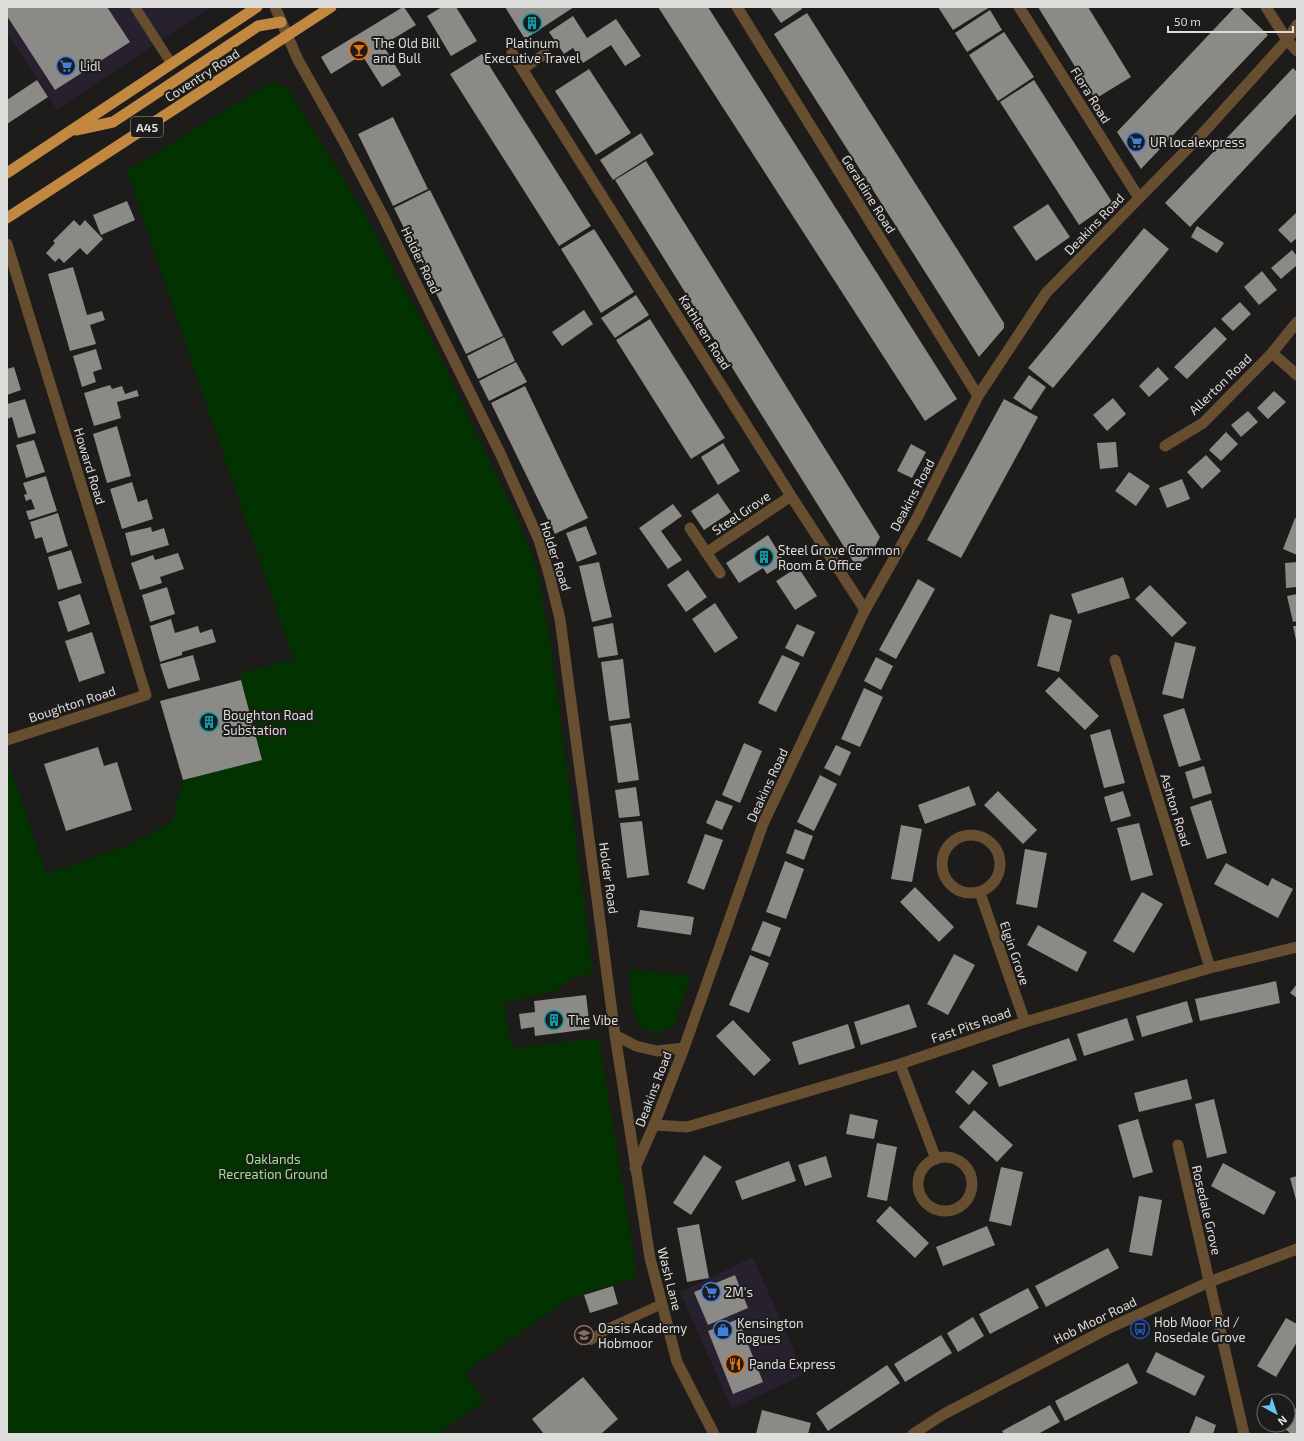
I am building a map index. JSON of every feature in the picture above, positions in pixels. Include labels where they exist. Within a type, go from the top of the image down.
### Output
[{"type":"highway","name":"Coventry Road","points":[[7,173],[257,7]]},
{"type":"highway","name":"Coventry Road","points":[[7,218],[331,7]]},
{"type":"highway","points":[[69,132],[113,122],[258,26],[281,22]]},
{"type":"street","name":"Holder Road","points":[[275,7],[298,60],[342,138],[383,216],[500,453],[539,540],[560,619],[615,1035],[635,1168]]},
{"type":"street","name":"Geraldine Road","points":[[737,7],[978,396]]},
{"type":"street","name":"Flora Road","points":[[1019,7],[1139,198]]},
{"type":"street","points":[[1266,7],[1287,40],[1297,51]]},
{"type":"street","name":"Deakins Road","points":[[635,1168],[654,1125],[684,1048],[763,824],[865,610],[918,516],[978,396],[1046,293],[1202,133],[1287,40],[1297,25]]},
{"type":"street","name":"Kathleen Road","points":[[512,53],[791,496],[865,610]]},
{"type":"street","points":[[522,69],[545,54]]},
{"type":"street","name":"Howard Road","points":[[7,244],[146,695]]},
{"type":"street","name":"Allerton Road","points":[[1165,446],[1203,423],[1272,353],[1297,322]]},
{"type":"street","name":"Allerton Road","points":[[1272,353],[1297,375]]},
{"type":"street","name":"Steel Grove","points":[[706,553],[791,496]]},
{"type":"street","name":"Steel Grove","points":[[690,528],[720,573]]},
{"type":"street","name":"Ashton Road","points":[[1115,660],[1210,968]]},
{"type":"street","name":"Boughton Road","points":[[7,740],[146,695]]},
{"type":"street","points":[[970,835],[980,836],[988,840],[995,847],[999,855],[1001,864],[999,874],[995,882],[988,889],[980,893],[970,894],[960,892],[951,887],[945,879],[942,864],[945,850],[952,842],[960,837],[970,835]]},
{"type":"street","name":"Elgin Grove","points":[[980,893],[1025,1022]]},
{"type":"street","name":"Fast Pits Road","points":[[654,1125],[687,1127],[900,1064],[1025,1022],[1210,968],[1297,947]]},
{"type":"street","points":[[615,1035],[636,1046],[657,1051],[684,1048]]},
{"type":"street","points":[[900,1064],[936,1159]]},
{"type":"street","name":"Rosedale Grove","points":[[1178,1145],[1244,1434]]},
{"type":"street","points":[[945,1157],[954,1159],[968,1170],[971,1179],[971,1188],[968,1197],[955,1209],[947,1211],[930,1207],[924,1202],[919,1194],[918,1186],[920,1173],[928,1163],[936,1159],[945,1157]]},
{"type":"street","name":"Wash Lane","points":[[635,1168],[650,1258],[677,1362],[714,1434]]},
{"type":"street","name":"Hob Moor Road","points":[[913,1434],[944,1414],[1104,1330],[1209,1282],[1297,1248]]},
{"type":"lane","points":[[135,7],[171,63]]},
{"type":"lane","points":[[591,1340],[607,1329],[662,1304]]},
{"type":"shaded area","points":[[7,7],[212,7],[57,110],[7,33]]},
{"type":"shaded area","points":[[753,1257],[804,1374],[732,1409],[680,1292]]},
{"type":"green space","name":"Oaklands Recreation Ground","points":[[273,81],[289,90],[369,221],[434,345],[514,511],[531,551],[539,578],[551,646],[593,973],[570,979],[556,991],[503,1003],[512,1048],[599,1038],[636,1270],[635,1278],[570,1298],[465,1372],[484,1401],[438,1434],[7,1434],[7,758],[46,874],[126,846],[172,822],[183,780],[262,759],[241,680],[241,673],[293,659],[127,171]]},
{"type":"green space","points":[[629,969],[690,976],[674,1026],[657,1033],[640,1028],[633,1012]]},
{"type":"building","name":"Lidl","points":[[7,7],[107,7],[130,42],[55,90],[7,16]]},
{"type":"building","name":"The Old Bill and Bull","points":[[403,7],[416,25],[383,45],[401,75],[382,87],[362,55],[331,74],[321,57]]},
{"type":"building","points":[[442,7],[456,7],[477,41],[451,56],[427,16]]},
{"type":"building","name":"Platinum Executive Travel","points":[[505,7],[574,7],[525,39]]},
{"type":"building","points":[[658,7],[708,7],[957,399],[925,421]]},
{"type":"building","points":[[770,7],[801,7],[802,9],[781,23]]},
{"type":"building","points":[[938,7],[990,7],[953,30]]},
{"type":"building","points":[[1038,7],[1088,7],[1131,77],[1095,99]]},
{"type":"building","points":[[1235,7],[1239,7],[1268,35],[1141,169],[1117,132]]},
{"type":"building","points":[[990,10],[1002,30],[967,52],[955,33]]},
{"type":"building","points":[[807,13],[1004,323],[1004,328],[979,357],[774,34]]},
{"type":"building","points":[[573,16],[587,38],[616,19],[641,56],[625,66],[611,45],[583,63],[573,48],[564,54],[549,32]]},
{"type":"building","points":[[1004,32],[1034,77],[998,101],[969,55]]},
{"type":"building","points":[[482,54],[591,226],[559,246],[450,74]]},
{"type":"building","points":[[1293,68],[1297,72],[1297,113],[1190,227],[1165,203]]},
{"type":"building","points":[[589,69],[631,133],[596,155],[555,91]]},
{"type":"building","points":[[37,80],[48,97],[7,124],[7,100]]},
{"type":"building","points":[[1034,80],[1112,202],[1079,225],[1000,102]]},
{"type":"building","points":[[393,117],[428,189],[393,206],[358,134]]},
{"type":"building","points":[[641,133],[654,154],[613,180],[600,160]]},
{"type":"building","points":[[646,161],[880,537],[870,556],[856,566],[615,180]]},
{"type":"building","points":[[430,190],[503,336],[466,354],[394,208]]},
{"type":"building","points":[[127,201],[135,220],[101,235],[93,215]]},
{"type":"building","points":[[1048,204],[1070,237],[1036,261],[1013,227]]},
{"type":"building","points":[[1297,212],[1297,238],[1291,243],[1278,230]]},
{"type":"building","points":[[74,220],[80,226],[85,220],[103,239],[87,255],[80,248],[64,263],[59,258],[55,262],[46,253],[55,243],[53,241]]},
{"type":"building","points":[[1197,226],[1224,243],[1217,253],[1191,237]]},
{"type":"building","points":[[1144,228],[1169,249],[1053,388],[1028,368]]},
{"type":"building","points":[[594,229],[634,292],[601,313],[561,249]]},
{"type":"building","points":[[1292,250],[1297,256],[1297,265],[1281,279],[1271,268]]},
{"type":"building","points":[[73,267],[87,315],[102,311],[105,320],[90,325],[96,344],[70,351],[48,274]]},
{"type":"building","points":[[1262,271],[1277,290],[1259,305],[1244,287]]},
{"type":"building","points":[[636,295],[649,315],[615,338],[601,318]]},
{"type":"building","points":[[1240,302],[1251,314],[1233,331],[1221,319]]},
{"type":"building","points":[[584,310],[593,324],[562,346],[552,332]]},
{"type":"building","points":[[650,319],[725,438],[691,459],[616,340]]},
{"type":"building","points":[[1215,327],[1227,339],[1187,379],[1174,367]]},
{"type":"building","points":[[504,337],[515,361],[478,379],[467,356]]},
{"type":"building","points":[[96,349],[102,369],[93,372],[96,382],[82,387],[73,356]]},
{"type":"building","points":[[516,362],[527,382],[489,401],[479,381]]},
{"type":"building","points":[[14,367],[21,390],[7,395],[7,369]]},
{"type":"building","points":[[1158,367],[1169,379],[1149,397],[1139,386]]},
{"type":"building","points":[[1029,375],[1046,387],[1031,410],[1013,398]]},
{"type":"building","points":[[110,385],[112,389],[122,386],[125,394],[137,390],[139,396],[117,402],[121,418],[94,426],[84,393]]},
{"type":"building","points":[[525,386],[588,518],[555,534],[491,403]]},
{"type":"building","points":[[1274,391],[1286,402],[1268,419],[1257,408]]},
{"type":"building","points":[[1113,398],[1126,414],[1107,431],[1093,415]]},
{"type":"building","points":[[25,399],[36,433],[18,438],[12,417],[7,419],[7,404]]},
{"type":"building","points":[[1004,399],[1038,417],[961,558],[927,540]]},
{"type":"building","points":[[1248,411],[1258,422],[1241,437],[1231,425]]},
{"type":"building","points":[[117,426],[131,476],[107,483],[93,434]]},
{"type":"building","points":[[1226,432],[1238,444],[1221,461],[1209,450]]},
{"type":"building","points":[[34,440],[45,472],[26,478],[16,445]]},
{"type":"building","points":[[1116,442],[1118,467],[1100,469],[1097,443]]},
{"type":"building","points":[[723,443],[740,471],[718,485],[701,457]]},
{"type":"building","points":[[911,444],[926,452],[912,478],[897,471]]},
{"type":"building","points":[[1206,455],[1221,471],[1202,489],[1187,472]]},
{"type":"building","points":[[1129,472],[1150,486],[1136,506],[1115,491]]},
{"type":"building","points":[[46,476],[57,511],[29,520],[26,511],[35,509],[31,499],[26,501],[24,495],[27,494],[23,483]]},
{"type":"building","points":[[1182,479],[1190,499],[1167,508],[1159,488]]},
{"type":"building","points":[[132,482],[138,502],[147,499],[153,519],[122,529],[110,489]]},
{"type":"building","points":[[718,493],[731,512],[704,530],[691,511]]},
{"type":"building","points":[[673,504],[682,516],[661,531],[682,560],[668,569],[639,528]]},
{"type":"building","points":[[58,513],[68,546],[47,553],[42,537],[35,539],[30,522]]},
{"type":"building","points":[[1295,518],[1297,519],[1297,555],[1283,549]]},
{"type":"building","points":[[586,526],[597,554],[577,562],[566,533]]},
{"type":"building","points":[[151,527],[152,532],[164,528],[169,545],[131,556],[125,533]]},
{"type":"building","name":"Steel Grove Common Room & Office","points":[[768,535],[785,563],[767,574],[763,568],[739,583],[726,563]]},
{"type":"building","points":[[71,550],[82,583],[58,590],[48,557]]},
{"type":"building","points":[[178,553],[184,569],[160,577],[162,583],[140,590],[131,563],[153,555],[155,560]]},
{"type":"building","points":[[599,562],[612,617],[592,622],[579,566]]},
{"type":"building","points":[[1297,562],[1297,587],[1286,588],[1285,563]]},
{"type":"building","points":[[798,567],[817,596],[795,610],[776,581]]},
{"type":"building","points":[[688,570],[707,597],[686,612],[667,585]]},
{"type":"building","points":[[1123,577],[1130,598],[1078,614],[1071,594]]},
{"type":"building","points":[[918,579],[935,589],[896,659],[879,650]]},
{"type":"building","points":[[1150,585],[1187,623],[1172,637],[1135,599]]},
{"type":"building","points":[[167,587],[175,614],[150,622],[142,595]]},
{"type":"building","points":[[80,594],[90,624],[68,632],[58,602]]},
{"type":"building","points":[[1297,594],[1297,621],[1293,622],[1287,596]]},
{"type":"building","points":[[715,603],[738,638],[715,653],[692,619]]},
{"type":"building","points":[[1050,614],[1072,620],[1059,672],[1037,666]]},
{"type":"building","points":[[171,619],[175,633],[198,626],[200,633],[212,629],[216,642],[182,652],[182,655],[160,662],[150,626]]},
{"type":"building","points":[[613,623],[618,655],[598,658],[593,627]]},
{"type":"building","points":[[797,624],[815,632],[803,657],[785,648]]},
{"type":"building","points":[[1293,626],[1297,626],[1296,640]]},
{"type":"building","points":[[92,632],[105,673],[79,682],[65,641]]},
{"type":"building","points":[[1175,642],[1196,647],[1183,699],[1162,694]]},
{"type":"building","points":[[193,655],[200,680],[168,689],[160,664]]},
{"type":"building","points":[[782,655],[800,663],[776,712],[758,703]]},
{"type":"building","points":[[876,657],[893,666],[881,690],[864,681]]},
{"type":"building","points":[[623,659],[630,718],[609,721],[601,662]]},
{"type":"building","points":[[1059,677],[1099,716],[1085,730],[1045,691]]},
{"type":"building","name":"Boughton Road Substation","points":[[241,680],[262,760],[183,780],[160,701]]},
{"type":"building","points":[[864,688],[883,697],[860,747],[841,739]]},
{"type":"building","points":[[1184,708],[1201,760],[1179,767],[1163,715]]},
{"type":"building","points":[[631,723],[639,780],[618,783],[610,726]]},
{"type":"building","points":[[1110,729],[1125,783],[1104,788],[1090,735]]},
{"type":"building","points":[[744,743],[762,751],[740,803],[722,795]]},
{"type":"building","points":[[836,745],[851,752],[840,776],[824,768]]},
{"type":"building","points":[[98,747],[104,766],[117,762],[132,810],[66,831],[44,764]]},
{"type":"building","points":[[1204,766],[1212,793],[1193,799],[1185,772]]},
{"type":"building","points":[[820,775],[837,784],[814,831],[797,822]]},
{"type":"building","points":[[969,786],[976,805],[925,824],[918,805]]},
{"type":"building","points":[[636,787],[640,816],[619,818],[615,790]]},
{"type":"building","points":[[998,791],[1037,830],[1023,844],[984,805]]},
{"type":"building","points":[[1123,791],[1131,816],[1111,822],[1104,797]]},
{"type":"building","points":[[716,800],[733,806],[722,830],[706,823]]},
{"type":"building","points":[[1211,800],[1227,853],[1207,859],[1190,807]]},
{"type":"building","points":[[642,821],[649,875],[627,878],[620,823]]},
{"type":"building","points":[[1139,823],[1153,875],[1131,881],[1117,828]]},
{"type":"building","points":[[901,825],[922,829],[912,882],[891,879]]},
{"type":"building","points":[[795,829],[813,836],[804,860],[786,853]]},
{"type":"building","points":[[705,834],[723,840],[704,890],[687,883]]},
{"type":"building","points":[[1025,849],[1047,853],[1037,908],[1016,904]]},
{"type":"building","points":[[785,861],[804,869],[786,919],[766,912]]},
{"type":"building","points":[[1226,863],[1268,886],[1272,878],[1293,889],[1278,918],[1214,884]]},
{"type":"building","points":[[915,887],[954,927],[939,942],[900,902]]},
{"type":"building","points":[[1142,892],[1163,904],[1134,953],[1113,941]]},
{"type":"building","points":[[640,910],[694,917],[691,935],[637,927]]},
{"type":"building","points":[[763,921],[781,928],[770,957],[751,950]]},
{"type":"building","points":[[1038,925],[1087,952],[1077,972],[1027,945]]},
{"type":"building","points":[[954,954],[975,965],[948,1015],[927,1004]]},
{"type":"building","points":[[750,955],[769,963],[749,1013],[729,1005]]},
{"type":"building","points":[[1276,981],[1280,1003],[1200,1021],[1195,999]]},
{"type":"building","points":[[1297,984],[1297,998],[1290,993]]},
{"type":"building","name":"The Vibe","points":[[586,995],[590,1029],[535,1036],[534,1027],[521,1029],[519,1014],[535,1012],[534,1001]]},
{"type":"building","points":[[1187,1001],[1193,1022],[1142,1037],[1136,1016]]},
{"type":"building","points":[[909,1004],[917,1027],[861,1045],[854,1022]]},
{"type":"building","points":[[1127,1018],[1134,1040],[1084,1056],[1077,1034]]},
{"type":"building","points":[[733,1020],[771,1060],[754,1076],[716,1036]]},
{"type":"building","points":[[848,1024],[855,1048],[799,1065],[792,1042]]},
{"type":"building","points":[[1069,1038],[1077,1060],[999,1087],[992,1065]]},
{"type":"building","points":[[973,1070],[988,1083],[969,1105],[955,1092]]},
{"type":"building","points":[[1187,1079],[1192,1099],[1139,1112],[1134,1093]]},
{"type":"building","points":[[1214,1099],[1227,1153],[1207,1158],[1195,1104]]},
{"type":"building","points":[[974,1110],[1013,1145],[997,1162],[959,1127]]},
{"type":"building","points":[[850,1114],[878,1120],[874,1139],[846,1134]]},
{"type":"building","points":[[1138,1119],[1153,1172],[1133,1178],[1118,1125]]},
{"type":"building","points":[[877,1143],[897,1147],[887,1201],[867,1197]]},
{"type":"building","points":[[704,1155],[722,1167],[691,1215],[673,1203]]},
{"type":"building","points":[[826,1156],[832,1177],[805,1186],[798,1165]]},
{"type":"building","points":[[789,1161],[796,1181],[742,1200],[735,1181]]},
{"type":"building","points":[[1223,1163],[1276,1192],[1264,1215],[1211,1186]]},
{"type":"building","points":[[1001,1167],[1023,1172],[1011,1226],[989,1221]]},
{"type":"building","points":[[1297,1176],[1297,1199],[1296,1200],[1290,1178]]},
{"type":"building","points":[[1139,1196],[1162,1200],[1152,1256],[1129,1252]]},
{"type":"building","points":[[890,1206],[929,1243],[915,1258],[876,1221]]},
{"type":"building","points":[[699,1224],[709,1278],[687,1282],[677,1228]]},
{"type":"building","points":[[987,1226],[995,1245],[943,1266],[936,1247]]},
{"type":"building","points":[[1108,1248],[1119,1268],[1046,1307],[1035,1286]]},
{"type":"building","points":[[735,1275],[748,1308],[708,1325],[694,1292]]},
{"type":"building","points":[[613,1286],[618,1304],[590,1313],[584,1295]]},
{"type":"building","points":[[1028,1288],[1039,1308],[990,1334],[979,1314]]},
{"type":"building","points":[[973,1317],[984,1336],[958,1352],[947,1333]]},
{"type":"building","points":[[1286,1318],[1297,1324],[1297,1342],[1276,1377],[1257,1366]]},
{"type":"building","points":[[738,1319],[763,1382],[733,1394],[708,1331]]},
{"type":"building","points":[[941,1335],[952,1353],[905,1382],[894,1364]]},
{"type":"building","points":[[1156,1352],[1205,1376],[1195,1396],[1146,1372]]},
{"type":"building","points":[[1128,1363],[1138,1383],[1065,1421],[1055,1401]]},
{"type":"building","points":[[887,1365],[900,1383],[828,1431],[816,1413]]},
{"type":"building","points":[[583,1377],[618,1419],[602,1433],[603,1434],[544,1434],[532,1419]]},
{"type":"building","points":[[1050,1405],[1060,1422],[1038,1434],[1004,1434],[1002,1431]]},
{"type":"building","points":[[1296,1409],[1297,1434],[1290,1433],[1296,1433]]},
{"type":"building","points":[[762,1410],[811,1423],[808,1434],[756,1434]]},
{"type":"building","points":[[1196,1416],[1216,1425],[1213,1434],[1189,1434]]},
{"type":"place","name":"Platinum Executive Travel","points":[[532,23]]},
{"type":"place","name":"The Old Bill and Bull","points":[[359,50]]},
{"type":"place","name":"Lidl","points":[[66,66]]},
{"type":"place","name":"UR localexpress","points":[[1136,142]]},
{"type":"place","name":"Steel Grove Common Room & Office","points":[[764,557]]},
{"type":"place","name":"Boughton Road Substation","points":[[209,722]]},
{"type":"place","name":"The Vibe","points":[[554,1020]]},
{"type":"place","name":"2M's","points":[[711,1292]]},
{"type":"place","name":"Hob Moor Rd / Rosedale Grove","points":[[1140,1329]]},
{"type":"place","name":"Kensington Rogues","points":[[723,1330]]},
{"type":"place","name":"Oasis Academy Hobmoor","points":[[584,1335]]},
{"type":"place","name":"Panda Express","points":[[735,1364]]}]
